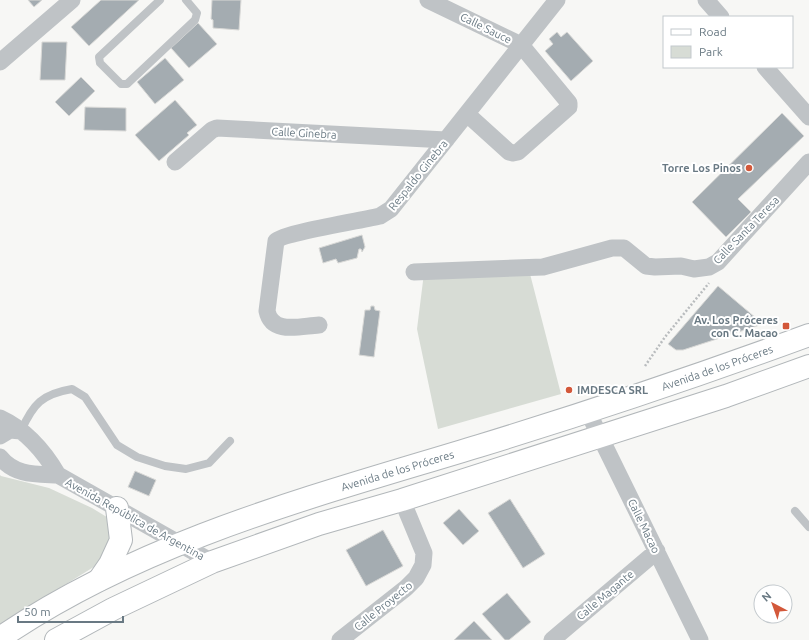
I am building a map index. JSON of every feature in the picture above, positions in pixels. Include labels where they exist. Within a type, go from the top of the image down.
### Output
[{"type":"main road","name":"Avenida de los Próceres","points":[[0,638],[80,589],[117,570],[249,517],[588,412],[697,376],[809,335]]},
{"type":"main road","points":[[56,640],[113,609],[212,562],[320,524],[402,500],[726,396],[809,366]]},
{"type":"main road","points":[[98,580],[110,564],[121,540],[117,508]]},
{"type":"street","points":[[0,62],[72,0]]},
{"type":"street","name":"Calle Sauce","points":[[428,0],[521,45]]},
{"type":"street","name":"Respaldo Ginebra","points":[[319,325],[280,327],[271,322],[268,318],[267,312],[276,241],[280,238],[297,233],[385,214],[398,202],[557,0]]},
{"type":"street","points":[[706,0],[720,16]]},
{"type":"street","points":[[467,114],[509,152],[514,153],[518,152],[569,107],[568,100],[521,45]]},
{"type":"street","points":[[766,68],[809,117]]},
{"type":"street","name":"Calle Ginebra","points":[[175,162],[212,130],[217,128],[446,140]]},
{"type":"street","name":"Calle Santa Teresa","points":[[414,272],[542,267],[612,248],[624,248],[646,266],[680,266],[694,269],[709,267],[718,262],[809,162]]},
{"type":"street","name":"Calle Macao","points":[[588,412],[700,640]]},
{"type":"street","name":"Avenida República de Argentina","points":[[0,418],[21,431],[40,449],[58,475]]},
{"type":"street","points":[[0,436],[10,430],[21,431]]},
{"type":"street","name":"Avenida República de Argentina","points":[[0,457],[10,468],[30,474],[58,475],[212,562]]},
{"type":"street","name":"Calle Proyecto","points":[[340,640],[406,588],[416,578],[423,565],[424,553],[402,500]]},
{"type":"street","name":"Calle Magante","points":[[552,640],[657,551]]},
{"type":"lane","points":[[160,0],[99,57],[100,63],[121,84],[127,84],[196,20],[197,13],[186,0]]},
{"type":"lane","points":[[21,431],[28,415],[42,399],[57,391],[72,389],[85,396],[117,445],[144,460],[165,466],[186,469],[209,463],[230,441]]},
{"type":"lane","points":[[795,511],[809,527]]},
{"type":"path","points":[[645,366],[665,337],[711,280]]},
{"type":"green space","points":[[529,270],[561,394],[438,429],[417,329],[424,273]]},
{"type":"green space","points":[[0,475],[49,488],[92,508],[110,519],[115,530],[105,560],[0,625]]},
{"type":"building","points":[[28,0],[42,0],[34,7]]},
{"type":"building","points":[[101,0],[139,0],[89,46],[71,27]]},
{"type":"building","points":[[212,0],[241,0],[239,30],[213,28],[213,20],[211,19]]},
{"type":"building","points":[[198,23],[217,44],[189,68],[171,48]]},
{"type":"building","points":[[557,32],[561,37],[567,32],[593,61],[571,81],[545,51],[553,44],[549,39]]},
{"type":"building","points":[[42,42],[67,42],[65,80],[40,80]]},
{"type":"building","points":[[165,58],[184,80],[155,104],[137,82]]},
{"type":"building","points":[[81,77],[95,91],[69,116],[55,102]]},
{"type":"building","points":[[175,100],[197,125],[187,133],[189,135],[159,161],[135,135]]},
{"type":"building","points":[[85,107],[126,108],[126,131],[84,130]]},
{"type":"building","name":"Torre Los Pinos","points":[[782,113],[804,136],[738,199],[751,212],[726,237],[692,202]]},
{"type":"building","points":[[362,235],[365,247],[362,252],[361,249],[359,249],[357,258],[338,263],[336,259],[323,263],[319,248]]},
{"type":"building","points":[[718,286],[763,324],[683,350],[676,350],[668,344]]},
{"type":"building","points":[[371,306],[374,306],[375,310],[380,311],[374,357],[359,355],[365,310],[370,310]]},
{"type":"building","points":[[135,471],[156,480],[149,496],[128,487]]},
{"type":"building","points":[[510,499],[545,554],[523,568],[488,513]]},
{"type":"building","points":[[459,509],[479,531],[463,545],[443,523]]},
{"type":"building","points":[[383,530],[403,566],[366,586],[346,550]]},
{"type":"building","points":[[507,593],[531,622],[509,640],[505,640],[482,614]]},
{"type":"building","points":[[474,621],[492,640],[454,640]]},
{"type":"place","name":"Torre Los Pinos","points":[[749,168]]},
{"type":"place","name":"Av. Los Próceres con C. Macao","points":[[786,326]]},
{"type":"place","name":"IMDESCA SRL","points":[[569,390]]}]
